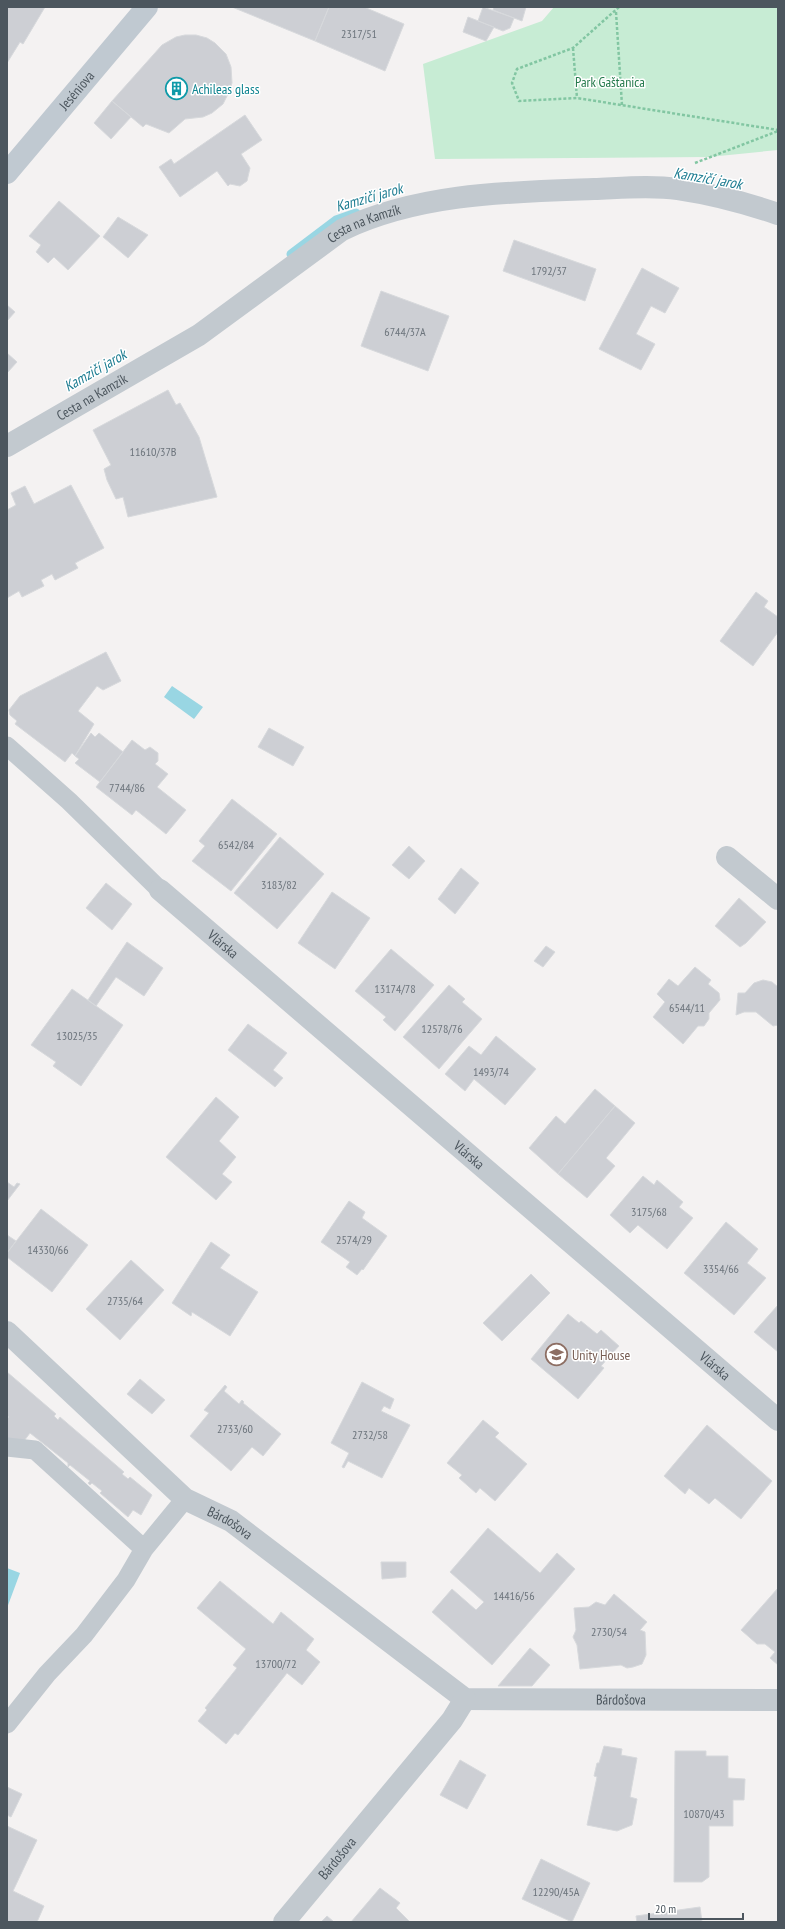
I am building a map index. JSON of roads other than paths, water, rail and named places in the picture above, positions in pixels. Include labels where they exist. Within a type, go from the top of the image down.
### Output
[{"type":"street","name":"Jeséniova","points":[[7,173],[147,7]]},
{"type":"street","name":"Cesta na Kamzík","points":[[7,446],[199,335],[342,230],[362,220],[388,212],[430,202],[475,197],[543,191],[644,188],[690,191],[778,214]]},
{"type":"street","points":[[727,857],[778,899]]},
{"type":"street","name":"Vlárska","points":[[160,890],[778,1420]]},
{"type":"street","name":"Bárdošova","points":[[7,1332],[184,1499],[231,1521],[465,1699],[778,1700]]},
{"type":"street","name":"Bárdošova","points":[[284,1922],[452,1720],[465,1699]]},
{"type":"lane","points":[[7,746],[68,801],[160,890]]},
{"type":"lane","points":[[7,1448],[35,1450],[144,1549]]},
{"type":"lane","points":[[7,1724],[47,1674],[84,1635],[126,1580],[144,1549],[184,1499]]},
{"type":"water","points":[[172,686],[203,707],[194,719],[164,697]]},
{"type":"water","points":[[7,1568],[20,1573],[7,1608]]},
{"type":"waterway","name":"Kamzičí jarok","points":[[291,254],[336,220],[356,213]]},
{"type":"place","name":"Achileas glass","points":[[177,89]]},
{"type":"place","name":"Unity House","points":[[556,1355]]},
{"type":"park label","name":"Park Gaštanica","points":[[610,82]]}]
